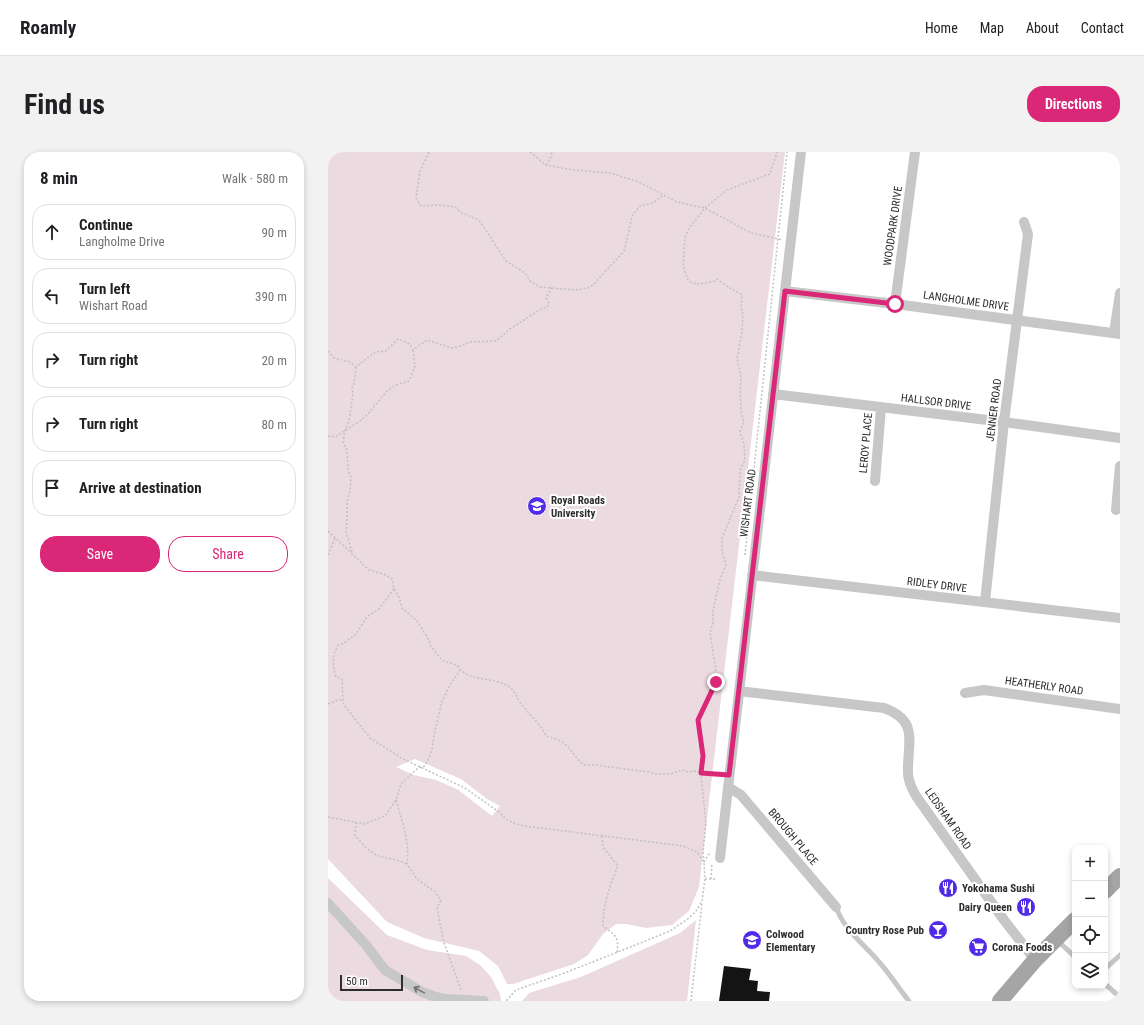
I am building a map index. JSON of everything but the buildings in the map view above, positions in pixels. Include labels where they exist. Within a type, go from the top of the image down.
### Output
[{"type":"main road","points":[[1108,887],[1120,876]]},
{"type":"main road","points":[[1000,1001],[1035,960],[1072,923]]},
{"type":"street","name":"WISHART ROAD","points":[[715,856],[728,787],[801,152]]},
{"type":"street","name":"WOODPARK DRIVE","points":[[895,304],[916,152]]},
{"type":"street","name":"JENNER ROAD","points":[[985,602],[1004,422],[1028,234],[1024,222]]},
{"type":"street","name":"LANGHOLME DRIVE","points":[[785,291],[895,304],[1117,334]]},
{"type":"street","points":[[1117,334],[1120,293]]},
{"type":"street","name":"HALLSOR DRIVE","points":[[773,394],[1004,422],[1120,438]]},
{"type":"street","name":"LEROY PLACE","points":[[875,481],[881,408]]},
{"type":"street","points":[[1116,510],[1120,466]]},
{"type":"street","name":"RIDLEY DRIVE","points":[[752,575],[1120,618]]},
{"type":"street","name":"HEATHERLY ROAD","points":[[965,693],[984,690],[1120,709]]},
{"type":"street","name":"LEDSHAM ROAD","points":[[739,691],[884,708],[895,712],[902,718],[908,726],[910,736],[908,774],[916,796],[1004,920],[1035,960]]},
{"type":"street","name":"BROUGH PLACE","points":[[728,787],[742,795],[836,907]]},
{"type":"street","points":[[328,903],[366,945],[386,970],[427,994],[445,999],[484,1001]]},
{"type":"lane","points":[[836,907],[839,916],[856,939],[879,962],[909,1001]]},
{"type":"lane","points":[[1056,939],[1072,954]]},
{"type":"lane","points":[[1108,966],[1120,955]]},
{"type":"lane","points":[[1108,987],[1120,997]]},
{"type":"path","points":[[429,152],[420,171],[416,198],[421,206],[440,205],[455,207],[479,220],[506,261],[526,273],[530,281],[540,287],[574,290],[588,288],[593,285],[624,251],[632,216],[640,206],[653,203],[663,195]]},
{"type":"path","points":[[530,152],[546,165],[573,170],[610,172],[640,182],[677,202],[705,208],[751,233],[790,241]]},
{"type":"path","points":[[546,165],[552,152]]},
{"type":"path","points":[[691,1001],[704,878],[703,852],[706,823],[701,773],[703,756],[698,720],[712,694],[718,678],[710,633],[720,579],[726,564],[722,552],[722,538],[739,497],[740,470],[745,460],[744,444],[740,432],[744,421],[741,413],[741,377],[737,358],[742,332],[742,295],[731,287],[724,286],[717,279],[716,281],[700,284],[692,283],[688,280],[683,266],[685,237],[689,228],[705,208],[727,190],[770,174],[777,152]]},
{"type":"path","points":[[745,556],[787,152]]},
{"type":"path","points":[[412,350],[427,340],[452,348],[470,342],[496,341],[510,329],[541,308],[547,307],[549,303],[546,298],[552,287]]},
{"type":"path","points":[[328,436],[335,437],[345,430],[360,421],[368,414],[387,390],[396,385],[409,381],[415,366],[410,344],[398,339],[386,351],[375,352],[356,367],[352,388],[353,394],[349,422],[345,430],[343,442],[347,450],[348,471],[351,477],[350,491],[347,502],[348,521],[346,532],[352,553]]},
{"type":"path","points":[[328,352],[334,358],[350,362],[356,367]]},
{"type":"path","points":[[328,531],[369,570],[384,574],[392,579],[394,589],[399,597],[402,608],[417,621],[430,644],[443,661],[457,665],[460,670],[476,678],[507,685],[515,693],[519,701],[543,730],[546,736],[558,739],[566,745],[584,766],[596,765],[656,774],[670,774],[682,770],[688,772],[697,771],[701,773],[729,775]]},
{"type":"path","points":[[328,555],[335,538]]},
{"type":"path","points":[[394,589],[379,609],[368,617],[356,634],[344,643],[338,645],[333,656],[333,666],[336,677],[342,679],[342,700],[344,705],[370,738],[403,759],[465,788],[513,823],[524,826],[683,846],[696,852],[704,862]]},
{"type":"path","points":[[328,817],[364,824],[385,816],[396,800],[401,784],[420,767],[425,766],[430,757],[442,701],[460,670]]},
{"type":"path","points":[[328,704],[342,700]]},
{"type":"path","points":[[396,800],[406,830],[409,854],[407,864]]},
{"type":"path","points":[[356,822],[355,835],[363,845],[375,854],[400,860],[407,864],[417,879],[436,892],[440,900],[437,908],[443,936],[463,996],[461,1000]]},
{"type":"path","points":[[602,836],[603,847],[618,866],[611,883],[603,914],[603,926],[613,933],[618,941],[617,953]]},
{"type":"path","points":[[704,862],[708,855],[715,856],[711,879]]},
{"type":"path","points":[[704,878],[718,879]]},
{"type":"path","points":[[506,1001],[516,990],[617,953],[670,931],[689,918],[696,911],[702,901]]},
{"type":"shaded area","name":"Royal Roads University","points":[[328,152],[785,152],[699,887],[689,911],[672,925],[646,928],[626,924],[616,924],[603,934],[588,955],[574,964],[513,984],[507,984],[498,966],[479,951],[424,938],[387,922],[328,859]],"holes":[[[415,759],[461,779],[487,799],[500,806],[492,816],[457,789],[436,780],[414,775],[396,767]]]},
{"type":"shaded area","points":[[328,878],[387,935],[427,950],[466,956],[480,965],[491,977],[500,994],[501,1001],[328,1001]]},
{"type":"shaded area","points":[[696,920],[687,1001],[522,1001],[529,993],[581,977],[680,933]]},
{"type":"place","name":"Royal Roads University","points":[[537,506]]},
{"type":"place","name":"Yokohama Sushi","points":[[948,888]]},
{"type":"place","name":"Dairy Queen","points":[[1026,907]]},
{"type":"place","name":"Country Rose Pub","points":[[938,930]]},
{"type":"place","name":"Colwood Elementary","points":[[752,940]]},
{"type":"place","name":"Corona Foods","points":[[978,947]]},
{"type":"route","points":[[716,682],[712,694],[698,720],[703,756],[701,773],[729,775],[785,291],[895,304]]}]
